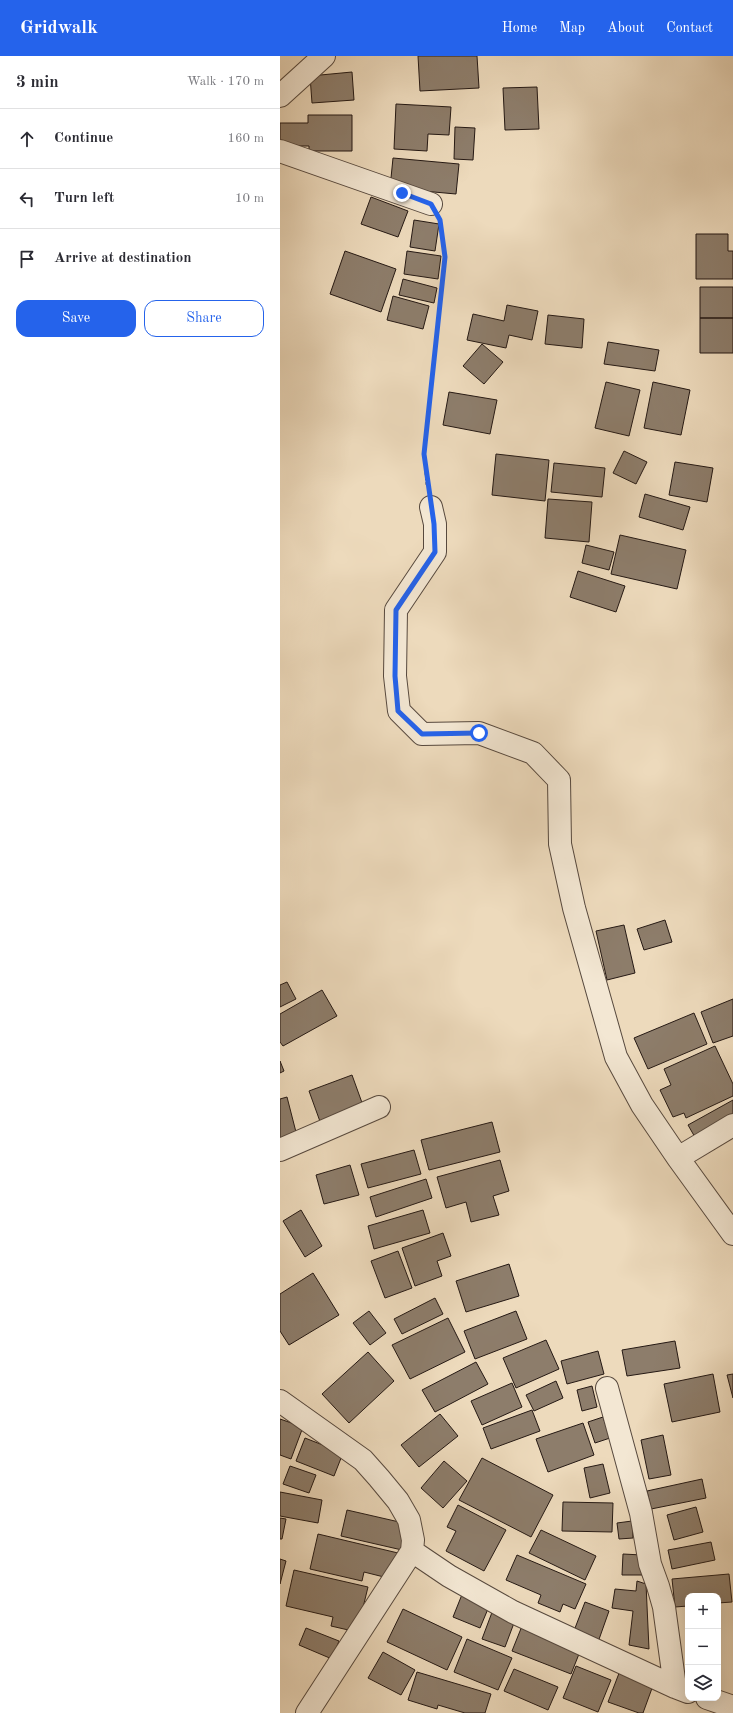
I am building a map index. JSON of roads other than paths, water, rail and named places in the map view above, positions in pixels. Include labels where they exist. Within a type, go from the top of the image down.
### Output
[{"type":"street","points":[[280,96],[324,56]]},
{"type":"street","points":[[280,151],[431,204]]},
{"type":"street","points":[[431,507],[434,524],[435,552],[396,610],[395,676],[398,711],[422,734],[479,733],[533,752],[558,780],[560,844],[574,908],[616,1058],[642,1105],[733,1234]]},
{"type":"street","points":[[280,1150],[379,1107]]},
{"type":"street","points":[[678,1158],[733,1125]]},
{"type":"street","points":[[607,1388],[641,1513],[650,1564],[664,1607],[681,1690]]},
{"type":"street","points":[[280,1401],[363,1460],[380,1478],[398,1501],[409,1520],[412,1540],[412,1551],[306,1713]]},
{"type":"street","points":[[412,1551],[449,1576],[513,1612],[681,1690]]},
{"type":"street","points":[[716,1701],[733,1707]]}]
